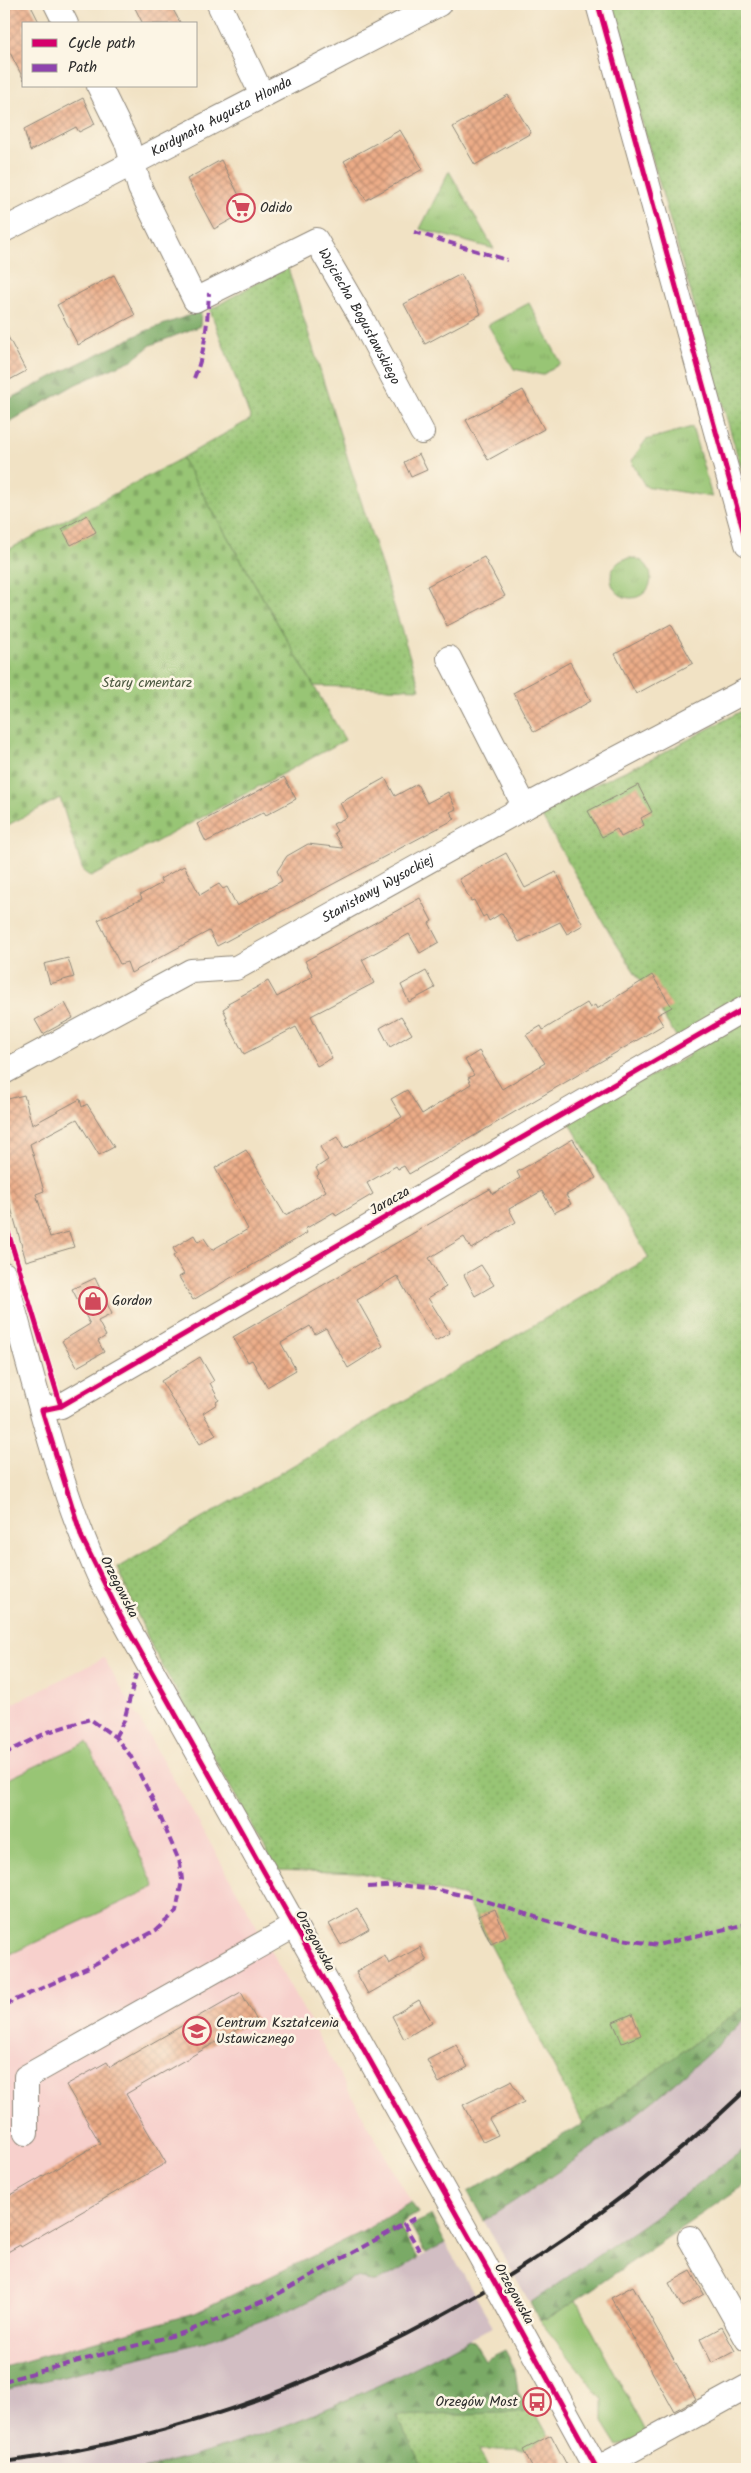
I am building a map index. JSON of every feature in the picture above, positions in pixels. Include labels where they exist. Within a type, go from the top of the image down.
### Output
[{"type":"street","points":[[56,4],[65,22]]},
{"type":"street","points":[[219,4],[262,95]]},
{"type":"street","name":"Kardynała Augusta Hlonda","points":[[4,230],[439,4]]},
{"type":"street","points":[[598,4],[747,544]]},
{"type":"street","points":[[100,88],[127,143],[134,164]]},
{"type":"street","name":"Wojciecha Bogusławskiego","points":[[134,164],[140,188],[195,300],[316,240],[362,319],[422,432]]},
{"type":"street","points":[[449,658],[525,808]]},
{"type":"street","name":"Stanisławy Wysockiej","points":[[4,1072],[192,972],[236,968],[525,808],[747,690]]},
{"type":"street","name":"Jaracza","points":[[42,1410],[60,1406],[747,1007]]},
{"type":"street","name":"Orzegowska","points":[[4,1274],[42,1410],[82,1538],[100,1578],[469,2236],[597,2469]]},
{"type":"street","points":[[26,2133],[26,2077],[294,1926]]},
{"type":"street","points":[[690,2238],[747,2339]]},
{"type":"street","points":[[597,2469],[747,2387]]},
{"type":"shaded area","points":[[104,1658],[200,1825],[411,2202],[362,2232],[195,2313],[4,2367],[4,1708]]},
{"type":"shaded area","points":[[747,2016],[747,2147],[653,2218],[530,2303],[484,2221],[549,2179],[668,2089]]},
{"type":"shaded area","points":[[445,2243],[493,2326],[411,2371],[339,2405],[220,2449],[163,2465],[143,2469],[4,2469],[4,2390],[201,2343],[287,2311],[352,2279],[380,2280]]},
{"type":"green space","points":[[608,4],[747,4],[747,489]]},
{"type":"green space","points":[[449,171],[494,249],[420,229]]},
{"type":"green space","points":[[287,265],[420,689],[314,686],[182,458],[251,419],[210,310]]},
{"type":"green space","points":[[529,303],[561,363],[542,375],[514,369],[488,325]]},
{"type":"green space","points":[[201,311],[200,326],[151,345],[132,360],[76,384],[4,425],[4,402],[146,331]]},
{"type":"green space","points":[[692,427],[712,497],[645,486],[631,461],[646,440]]},
{"type":"green space","name":"Stary cmentarz","points":[[182,458],[345,740],[91,877],[83,871],[60,798],[4,827],[4,552]]},
{"type":"green space","points":[[631,558],[645,564],[651,578],[645,592],[631,598],[617,592],[611,578],[617,564]]},
{"type":"green space","points":[[747,708],[747,2005],[583,2123],[465,1896],[361,1873],[277,1870],[153,1649],[117,1568],[649,1258],[568,1120],[689,1056],[610,934],[538,810],[654,758]]},
{"type":"green space","points":[[87,1742],[155,1887],[4,1957],[4,1781]]},
{"type":"green space","points":[[747,2005],[747,2016],[654,2100],[588,2151],[484,2221],[468,2192],[583,2123]]},
{"type":"green space","points":[[747,2147],[747,2183],[576,2300],[547,2319],[539,2320],[530,2303],[653,2218]]},
{"type":"green space","points":[[411,2202],[418,2213],[403,2222],[401,2229],[418,2258],[389,2276],[376,2281],[352,2279],[287,2311],[201,2343],[4,2390],[4,2367],[195,2313],[362,2232]]},
{"type":"green space","points":[[431,2215],[445,2243],[426,2253],[411,2226]]},
{"type":"green space","points":[[576,2300],[648,2435],[618,2446],[603,2422],[603,2399],[539,2320],[547,2319]]},
{"type":"green space","points":[[469,2339],[474,2342],[485,2360],[505,2350],[515,2369],[518,2392],[528,2407],[535,2412],[396,2416],[424,2469],[143,2469],[228,2446],[311,2415],[391,2379]]},
{"type":"green space","points":[[535,2412],[549,2437],[523,2450],[479,2450],[488,2469],[424,2469],[396,2416]]},
{"type":"building","points":[[4,4],[30,4],[39,22],[22,22],[22,76],[4,41]]},
{"type":"building","points":[[133,4],[170,4],[180,22],[142,22]]},
{"type":"building","points":[[508,95],[531,133],[475,165],[453,127]]},
{"type":"building","points":[[83,98],[95,124],[79,132],[76,127],[30,151],[24,129]]},
{"type":"building","points":[[400,130],[423,169],[366,200],[344,161]]},
{"type":"building","points":[[221,160],[247,211],[214,229],[187,179]]},
{"type":"building","points":[[461,274],[481,314],[425,344],[404,304]]},
{"type":"building","points":[[114,275],[135,315],[78,345],[57,305]]},
{"type":"building","points":[[4,329],[26,371],[4,383]]},
{"type":"building","points":[[523,390],[544,429],[488,460],[466,420]]},
{"type":"building","points":[[419,454],[427,470],[411,477],[404,462]]},
{"type":"building","points":[[87,515],[96,532],[71,545],[62,529]]},
{"type":"building","points":[[484,557],[505,596],[447,626],[427,586]]},
{"type":"building","points":[[671,624],[693,663],[636,694],[615,654]]},
{"type":"building","points":[[570,662],[591,701],[534,732],[513,693]]},
{"type":"building","points":[[284,777],[296,799],[266,815],[264,812],[206,842],[197,824]]},
{"type":"building","points":[[385,778],[395,796],[417,784],[427,803],[448,792],[456,809],[450,812],[455,819],[217,946],[209,931],[131,973],[127,962],[120,964],[98,920],[142,899],[140,895],[162,883],[160,879],[184,866],[200,895],[219,884],[223,889],[227,887],[237,906],[282,881],[277,871],[287,856],[308,844],[343,848],[334,833],[337,831],[333,824],[347,817],[340,803]]},
{"type":"building","points":[[638,785],[652,812],[641,818],[644,825],[621,837],[617,829],[602,837],[588,811]]},
{"type":"building","points":[[506,853],[525,888],[556,872],[583,925],[567,934],[560,922],[519,942],[502,913],[489,921],[486,915],[483,917],[474,900],[471,901],[459,879]]},
{"type":"building","points":[[420,898],[432,921],[429,923],[439,942],[420,953],[409,934],[362,960],[374,983],[311,1016],[332,1058],[317,1066],[296,1027],[244,1054],[225,1018],[227,1017],[223,1009],[229,1005],[228,1003],[268,981],[277,997],[313,976],[305,961]]},
{"type":"building","points":[[68,958],[74,977],[50,984],[44,964]]},
{"type":"building","points":[[426,971],[435,988],[409,1002],[401,985]]},
{"type":"building","points":[[652,975],[672,1007],[657,1015],[663,1025],[409,1174],[404,1166],[398,1169],[396,1166],[367,1183],[373,1194],[336,1216],[334,1212],[305,1229],[307,1233],[193,1300],[179,1277],[184,1274],[173,1256],[176,1254],[173,1248],[194,1235],[198,1242],[204,1238],[212,1250],[248,1229],[215,1168],[246,1150],[285,1215],[326,1191],[317,1176],[319,1174],[316,1168],[328,1160],[320,1147],[337,1137],[344,1149],[402,1117],[391,1099],[407,1090],[422,1114],[471,1084],[468,1078],[474,1075],[465,1060],[479,1051],[502,1089],[545,1063],[526,1035],[541,1026],[543,1030],[587,1003],[590,1008],[595,1005],[597,1009]]},
{"type":"building","points":[[65,1003],[73,1018],[43,1034],[35,1020]]},
{"type":"building","points":[[401,1016],[412,1034],[390,1047],[380,1028]]},
{"type":"building","points":[[24,1095],[32,1125],[80,1099],[82,1107],[87,1104],[114,1147],[99,1155],[77,1119],[30,1144],[44,1191],[36,1194],[50,1237],[69,1232],[74,1247],[26,1261],[4,1183],[4,1100]]},
{"type":"building","points":[[573,1139],[596,1178],[566,1195],[571,1204],[554,1213],[542,1191],[509,1209],[516,1222],[471,1249],[464,1237],[429,1258],[446,1287],[428,1298],[450,1333],[435,1341],[397,1276],[357,1300],[383,1346],[348,1368],[326,1328],[315,1334],[310,1326],[281,1343],[296,1370],[267,1387],[252,1360],[248,1362],[233,1337],[490,1189],[493,1194],[520,1178],[517,1172]]},
{"type":"building","points":[[481,1265],[494,1285],[475,1296],[464,1275]]},
{"type":"building","points":[[95,1278],[112,1314],[98,1321],[106,1336],[98,1341],[104,1352],[77,1367],[62,1341],[90,1324],[72,1289]]},
{"type":"building","points":[[200,1357],[214,1381],[210,1383],[219,1400],[216,1402],[217,1404],[203,1413],[216,1435],[200,1444],[161,1381]]},
{"type":"building","points":[[357,1908],[369,1929],[341,1945],[329,1924]]},
{"type":"building","points":[[495,1909],[506,1937],[491,1944],[478,1916]]},
{"type":"building","points":[[420,1947],[427,1961],[368,1994],[356,1972],[385,1956],[389,1964]]},
{"type":"building","points":[[241,1992],[256,2019],[126,2094],[166,2163],[21,2247],[20,2245],[4,2254],[4,2199],[100,2143],[66,2085],[107,2062],[110,2067]]},
{"type":"building","points":[[419,2000],[432,2022],[404,2039],[392,2016]]},
{"type":"building","points":[[632,2014],[641,2035],[622,2043],[613,2022]]},
{"type":"building","points":[[456,2045],[468,2067],[439,2083],[427,2060]]},
{"type":"building","points":[[511,2081],[524,2102],[489,2119],[498,2135],[483,2142],[463,2105]]},
{"type":"building","points":[[691,2271],[704,2294],[682,2307],[669,2283]]},
{"type":"building","points":[[633,2286],[696,2399],[674,2411],[611,2298]]},
{"type":"building","points":[[722,2327],[735,2351],[712,2363],[700,2339]]},
{"type":"building","points":[[551,2435],[569,2469],[533,2469],[523,2450]]},
{"type":"railway","points":[[4,2462],[109,2443],[210,2416],[309,2379],[405,2335],[497,2283],[584,2224],[668,2159],[747,2089]]},
{"type":"marked path","points":[[414,232],[507,260]]},
{"type":"marked path","points":[[194,378],[207,326],[209,293]]},
{"type":"marked path","points":[[115,1737],[124,1721],[136,1674]]},
{"type":"marked path","points":[[4,1754],[48,1732],[90,1719],[115,1737],[130,1755],[153,1800],[180,1863],[182,1880],[176,1912],[156,1930],[91,1966],[4,2005]]},
{"type":"marked path","points":[[368,1887],[400,1885],[434,1889],[475,1898],[583,1932],[657,1945],[747,1924]]},
{"type":"marked path","points":[[415,2218],[404,2224],[419,2250]]},
{"type":"marked path","points":[[4,2381],[186,2332],[271,2298],[404,2224]]},
{"type":"cycle path","points":[[598,4],[747,544]]},
{"type":"cycle path","points":[[597,2469],[510,2310],[121,1617],[82,1538],[42,1410],[61,1406],[747,1007]]},
{"type":"cycle path","points":[[4,1219],[61,1406]]},
{"type":"place","name":"Odido","points":[[241,208]]},
{"type":"place","name":"Gordon","points":[[93,1301]]},
{"type":"place","name":"Centrum Kształcenia Ustawicznego","points":[[197,2031]]},
{"type":"place","name":"Orzegów Most","points":[[537,2402]]}]
